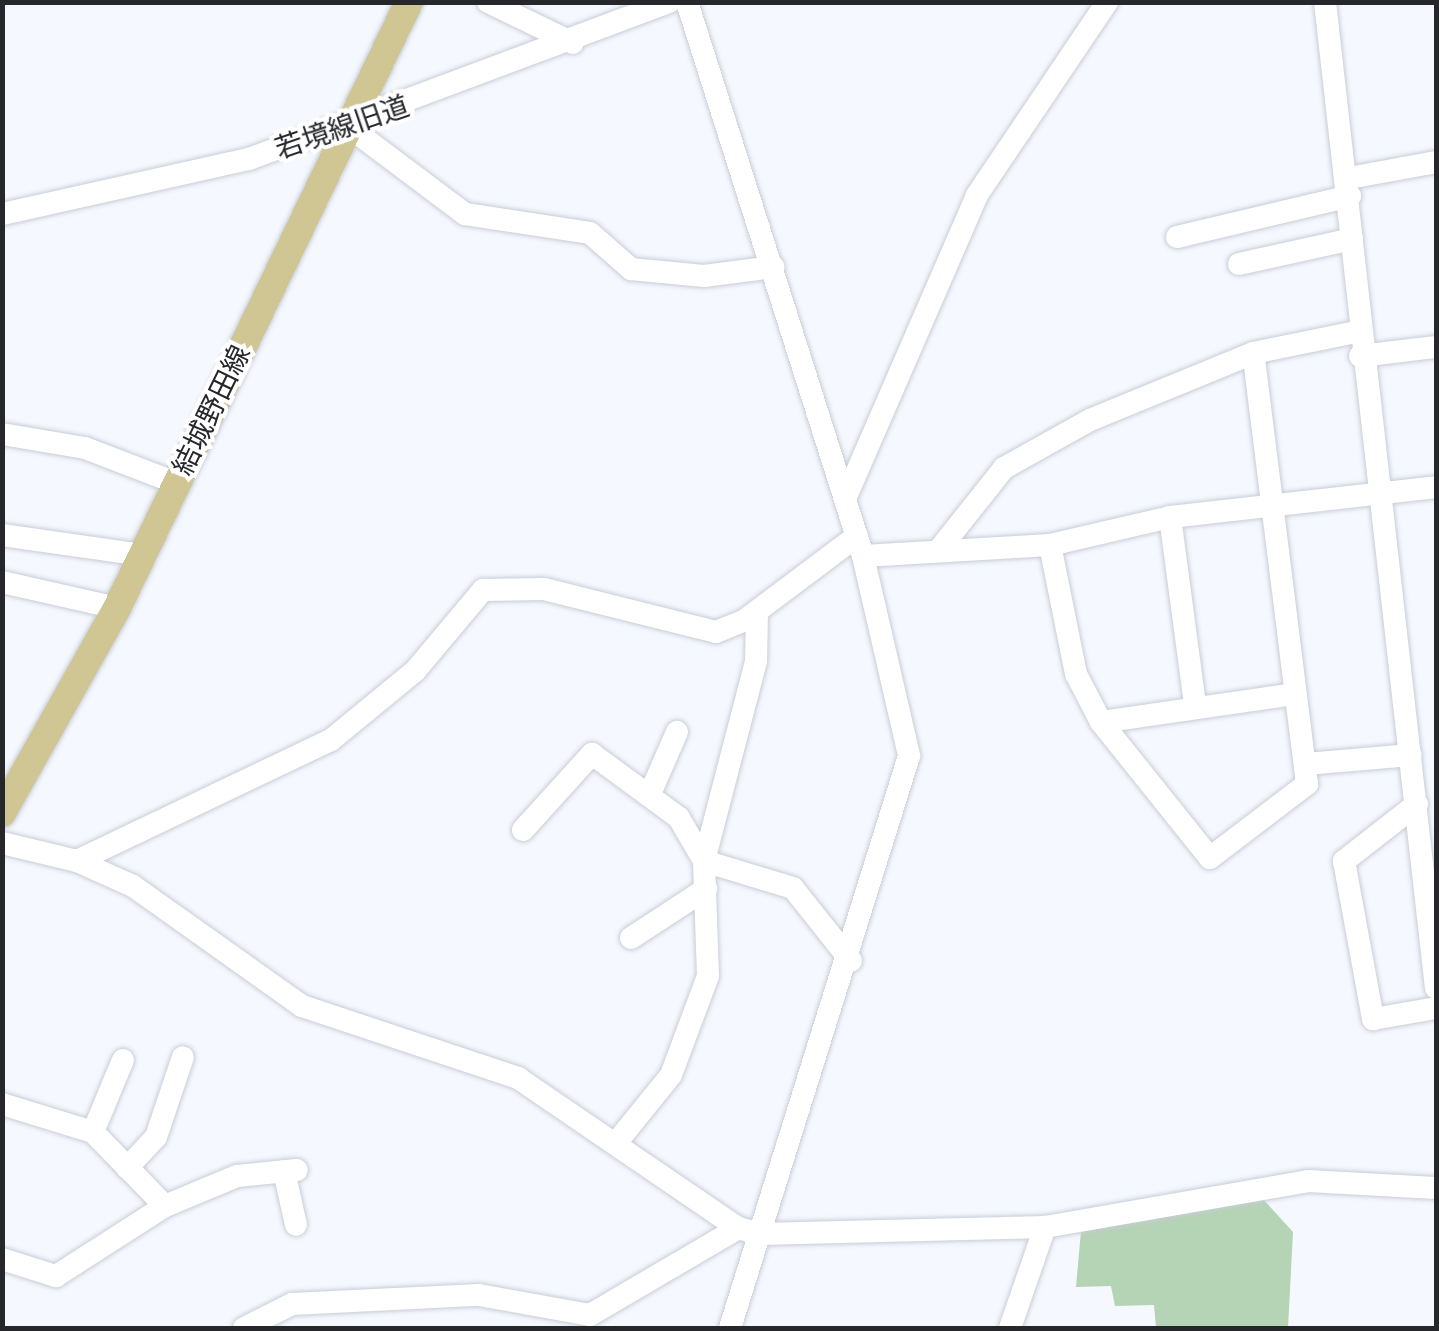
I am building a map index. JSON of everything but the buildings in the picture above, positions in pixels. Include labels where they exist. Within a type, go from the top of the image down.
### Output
[{"type":"main road","name":"結城野田線","points":[[2,813],[117,608],[176,482],[355,131],[409,2]]},
{"type":"street","points":[[488,2],[573,42]]},
{"type":"street","name":"若境線旧道","points":[[2,214],[216,167],[355,131],[670,2]]},
{"type":"street","points":[[686,2],[860,546],[910,756],[852,961],[730,1328]]},
{"type":"street","points":[[844,498],[977,195],[1107,2]]},
{"type":"street","points":[[1325,2],[1349,187],[1356,332],[1417,804],[1430,854],[1436,988]]},
{"type":"street","points":[[355,131],[465,214],[590,233],[632,268],[704,276],[773,267]]},
{"type":"street","points":[[1177,237],[1436,162]]},
{"type":"street","points":[[1239,264],[1352,239]]},
{"type":"street","points":[[942,546],[1004,468],[1090,420],[1253,353],[1356,332]]},
{"type":"street","points":[[1360,356],[1436,348]]},
{"type":"street","points":[[1050,545],[1076,674],[1102,722],[1210,858],[1307,784],[1253,353]]},
{"type":"street","points":[[2,434],[86,448],[176,482]]},
{"type":"street","points":[[78,860],[330,740],[415,671],[483,590],[544,589],[716,632],[757,612],[860,546],[1050,545],[1081,534],[1170,517],[1436,487]]},
{"type":"street","points":[[1170,517],[1195,705]]},
{"type":"street","points":[[2,535],[142,555]]},
{"type":"street","points":[[2,582],[117,608]]},
{"type":"street","points":[[616,1142],[671,1075],[708,976],[704,861],[756,660],[757,612]]},
{"type":"street","points":[[1102,722],[1195,705],[1295,694]]},
{"type":"street","points":[[649,796],[677,732]]},
{"type":"street","points":[[523,830],[592,754],[678,818],[704,861],[793,888],[852,961]]},
{"type":"street","points":[[1306,764],[1411,755]]},
{"type":"street","points":[[1417,804],[1344,861],[1373,1019],[1436,1008]]},
{"type":"street","points":[[2,844],[78,860],[133,886],[302,1006],[486,1063],[616,1142],[738,1228],[761,1234],[1045,1227],[1308,1181],[1436,1188]]},
{"type":"street","points":[[631,938],[706,889]]},
{"type":"street","points":[[127,1168],[156,1137],[182,1057]]},
{"type":"street","points":[[93,1132],[123,1060]]},
{"type":"street","points":[[2,1104],[93,1132],[164,1206]]},
{"type":"street","points":[[2,1259],[56,1276],[164,1206],[237,1176],[290,1171],[296,1225]]},
{"type":"street","points":[[1010,1328],[1045,1227]]},
{"type":"street","points":[[244,1328],[292,1304],[479,1294],[590,1315],[738,1228]]},
{"type":"green space","points":[[1262,1198],[1293,1232],[1288,1328],[1156,1328],[1154,1305],[1115,1306],[1111,1286],[1076,1287],[1081,1231]]}]
